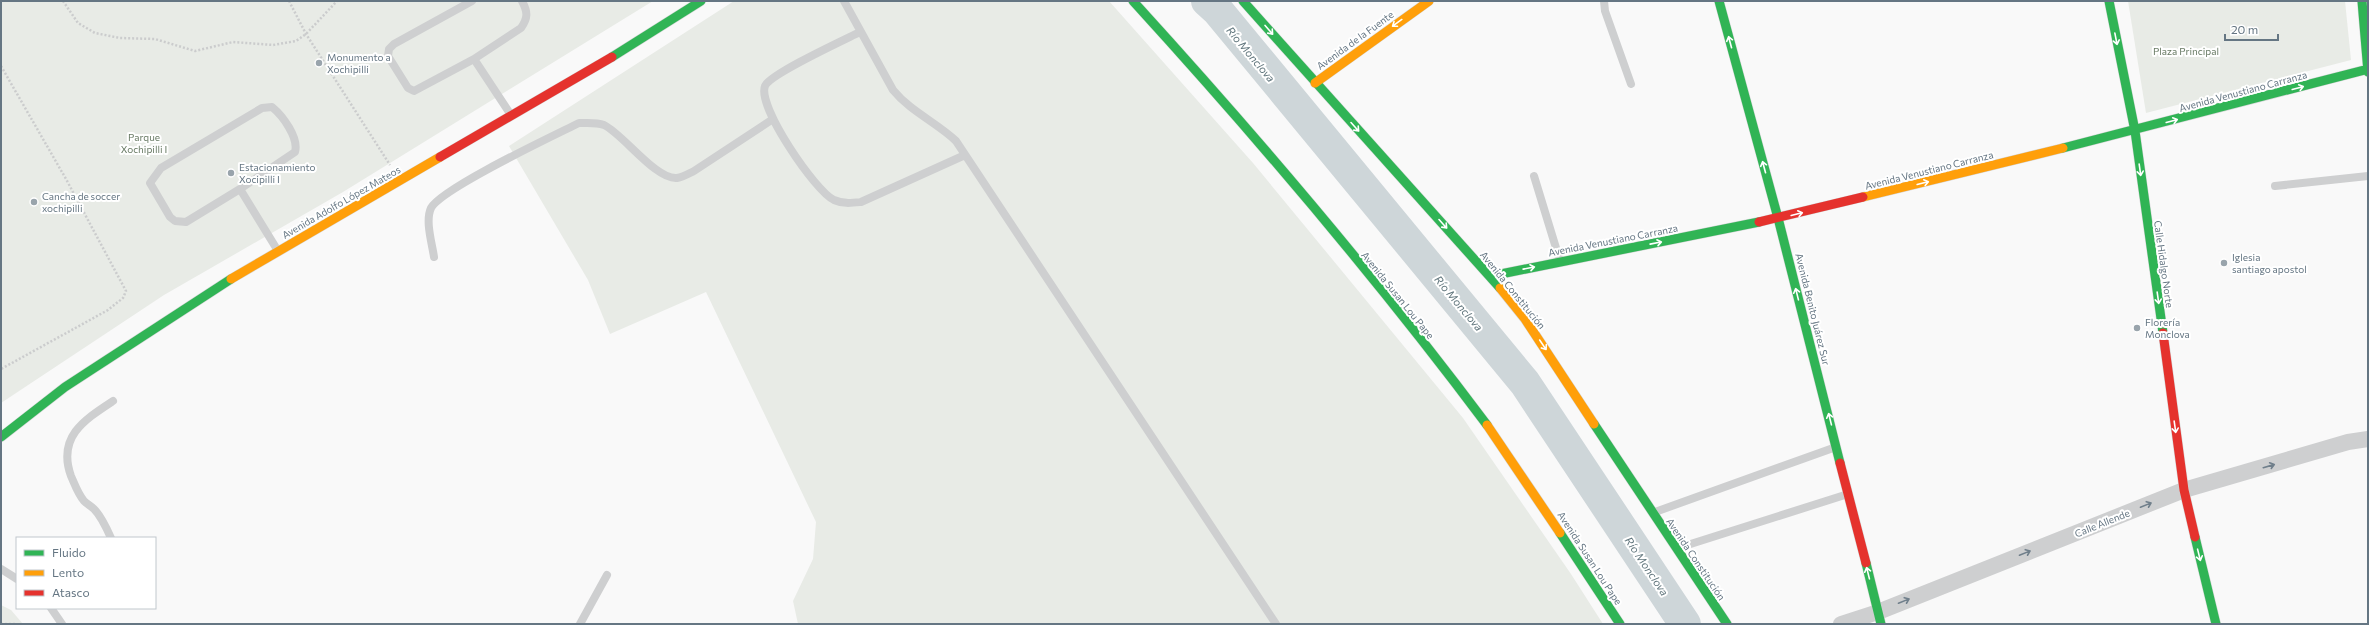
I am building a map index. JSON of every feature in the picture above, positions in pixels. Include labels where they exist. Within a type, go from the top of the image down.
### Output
[{"type":"street","name":"Avenida Adolfo López Mateos","points":[[5,428],[124,346],[278,251],[650,35],[701,1]]},
{"type":"street","name":"Avenida Susan Lou Pape","points":[[1133,1],[1209,84],[1322,217],[1455,382],[1502,445],[1620,624]]},
{"type":"street","name":"Avenida Constitución","points":[[1243,1],[1315,83],[1491,276],[1529,326],[1727,624]]},
{"type":"street","name":"Avenida de la Fuente","points":[[1315,83],[1429,1]]},
{"type":"street","name":"Avenida Benito Juárez Sur","points":[[1719,1],[1778,218],[1880,618]]},
{"type":"street","name":"Calle Hidalgo Norte","points":[[2108,1],[2135,131],[2184,490],[2216,624]]},
{"type":"street","points":[[2362,1],[2368,70]]},
{"type":"street","name":"Avenida Venustiano Carranza","points":[[1491,276],[1778,218],[2135,131],[2368,70]]},
{"type":"street","name":"Calle Allende","points":[[1841,624],[1880,618],[2184,490],[2348,442],[2368,439]]},
{"type":"lane","points":[[472,1],[394,44],[387,53],[408,88],[414,91],[474,59],[521,28],[526,21],[527,11],[522,1]]},
{"type":"lane","points":[[844,1],[893,90],[903,103],[945,131],[956,141],[1276,624]]},
{"type":"lane","points":[[1604,1],[1605,11],[1631,84]]},
{"type":"lane","points":[[860,32],[771,79],[765,84],[764,90],[774,119],[786,143],[823,191],[833,200],[844,203],[861,202],[965,155]]},
{"type":"lane","points":[[474,59],[512,116]]},
{"type":"lane","points":[[272,107],[284,121],[295,142],[295,152],[240,189],[186,222],[175,221],[170,217],[150,183],[161,168],[262,108],[272,107]]},
{"type":"lane","points":[[434,257],[429,219],[431,208],[439,199],[467,181],[579,123],[595,122],[605,126],[648,162],[666,175],[675,178],[683,177],[694,171],[774,119]]},
{"type":"lane","points":[[1534,176],[1560,262]]},
{"type":"lane","points":[[2276,186],[2368,176]]},
{"type":"lane","points":[[240,189],[278,251]]},
{"type":"lane","points":[[110,537],[94,509],[84,501],[77,490],[66,460],[68,445],[76,431],[88,418],[113,401]]},
{"type":"lane","points":[[1653,513],[1836,447]]},
{"type":"lane","points":[[1676,548],[1849,494]]},
{"type":"lane","points":[[1,569],[15,577]]},
{"type":"lane","points":[[580,624],[606,575]]},
{"type":"lane","points":[[52,609],[62,624]]},
{"type":"path","points":[[63,1],[78,23],[95,33],[120,38],[155,39],[195,51],[233,42],[284,44],[296,41],[306,34],[337,1]]},
{"type":"path","points":[[289,1],[306,34],[398,181]]},
{"type":"path","points":[[1,66],[66,179],[126,291],[123,298],[108,310],[1,369]]},
{"type":"path","points":[[1,624],[15,624]]},
{"type":"green space","name":"Parque Xochipilli I","points":[[1,1],[653,1],[343,192],[164,295],[1,403]]},
{"type":"green space","points":[[734,1],[1109,1],[1253,163],[1463,418],[1571,574],[1603,624],[798,624],[793,601],[813,559],[816,522],[706,292],[610,334],[588,280],[509,146]]},
{"type":"green space","name":"Plaza Principal","points":[[2128,1],[2345,1],[2351,60],[2146,113]]},
{"type":"green space","points":[[1,605],[11,610],[23,624],[1,624]]},
{"type":"waterway","name":"Río Monclova","points":[[1207,1],[1218,11],[1525,383],[1685,624]]},
{"type":"traffic: fast","points":[[612,57],[701,1]]},
{"type":"traffic: fast","points":[[1133,1],[1225,104],[1315,209],[1403,316],[1487,425]]},
{"type":"traffic: fast","points":[[1243,1],[1500,288]]},
{"type":"traffic: fast","points":[[1719,1],[1778,218],[1840,463]]},
{"type":"traffic: fast","points":[[2109,1],[2135,131],[2163,333]]},
{"type":"traffic: fast","points":[[2362,1],[2368,72]]},
{"type":"traffic: fast","points":[[2063,148],[2368,69]]},
{"type":"traffic: fast","points":[[1491,276],[1759,222]]},
{"type":"traffic: fast","points":[[1,437],[65,387],[231,279]]},
{"type":"traffic: fast","points":[[1594,424],[1727,624]]},
{"type":"traffic: fast","points":[[1560,533],[1620,624]]},
{"type":"traffic: fast","points":[[2195,537],[2216,624]]},
{"type":"traffic: fast","points":[[1866,563],[1881,624]]},
{"type":"traffic: slow","points":[[1315,83],[1429,1]]},
{"type":"traffic: slow","points":[[1863,197],[2063,148]]},
{"type":"traffic: slow","points":[[231,279],[440,157]]},
{"type":"traffic: slow","points":[[1500,288],[1525,319],[1594,424]]},
{"type":"traffic: slow","points":[[1487,425],[1560,533]]},
{"type":"traffic: jam","points":[[440,157],[612,57]]},
{"type":"traffic: jam","points":[[1759,222],[1863,197]]},
{"type":"traffic: jam","points":[[2163,333],[2184,490],[2195,537]]},
{"type":"traffic: jam","points":[[1840,463],[1866,563]]},
{"type":"place","name":"Monumento a Xochipilli","points":[[319,63]]},
{"type":"place","name":"Estacionamiento Xocipilli I","points":[[231,173]]},
{"type":"place","name":"Cancha de soccer xochipilli","points":[[34,202]]},
{"type":"place","name":"Iglesia santiago apostol","points":[[2224,263]]},
{"type":"place","name":"Florería Monclova","points":[[2137,328]]}]
